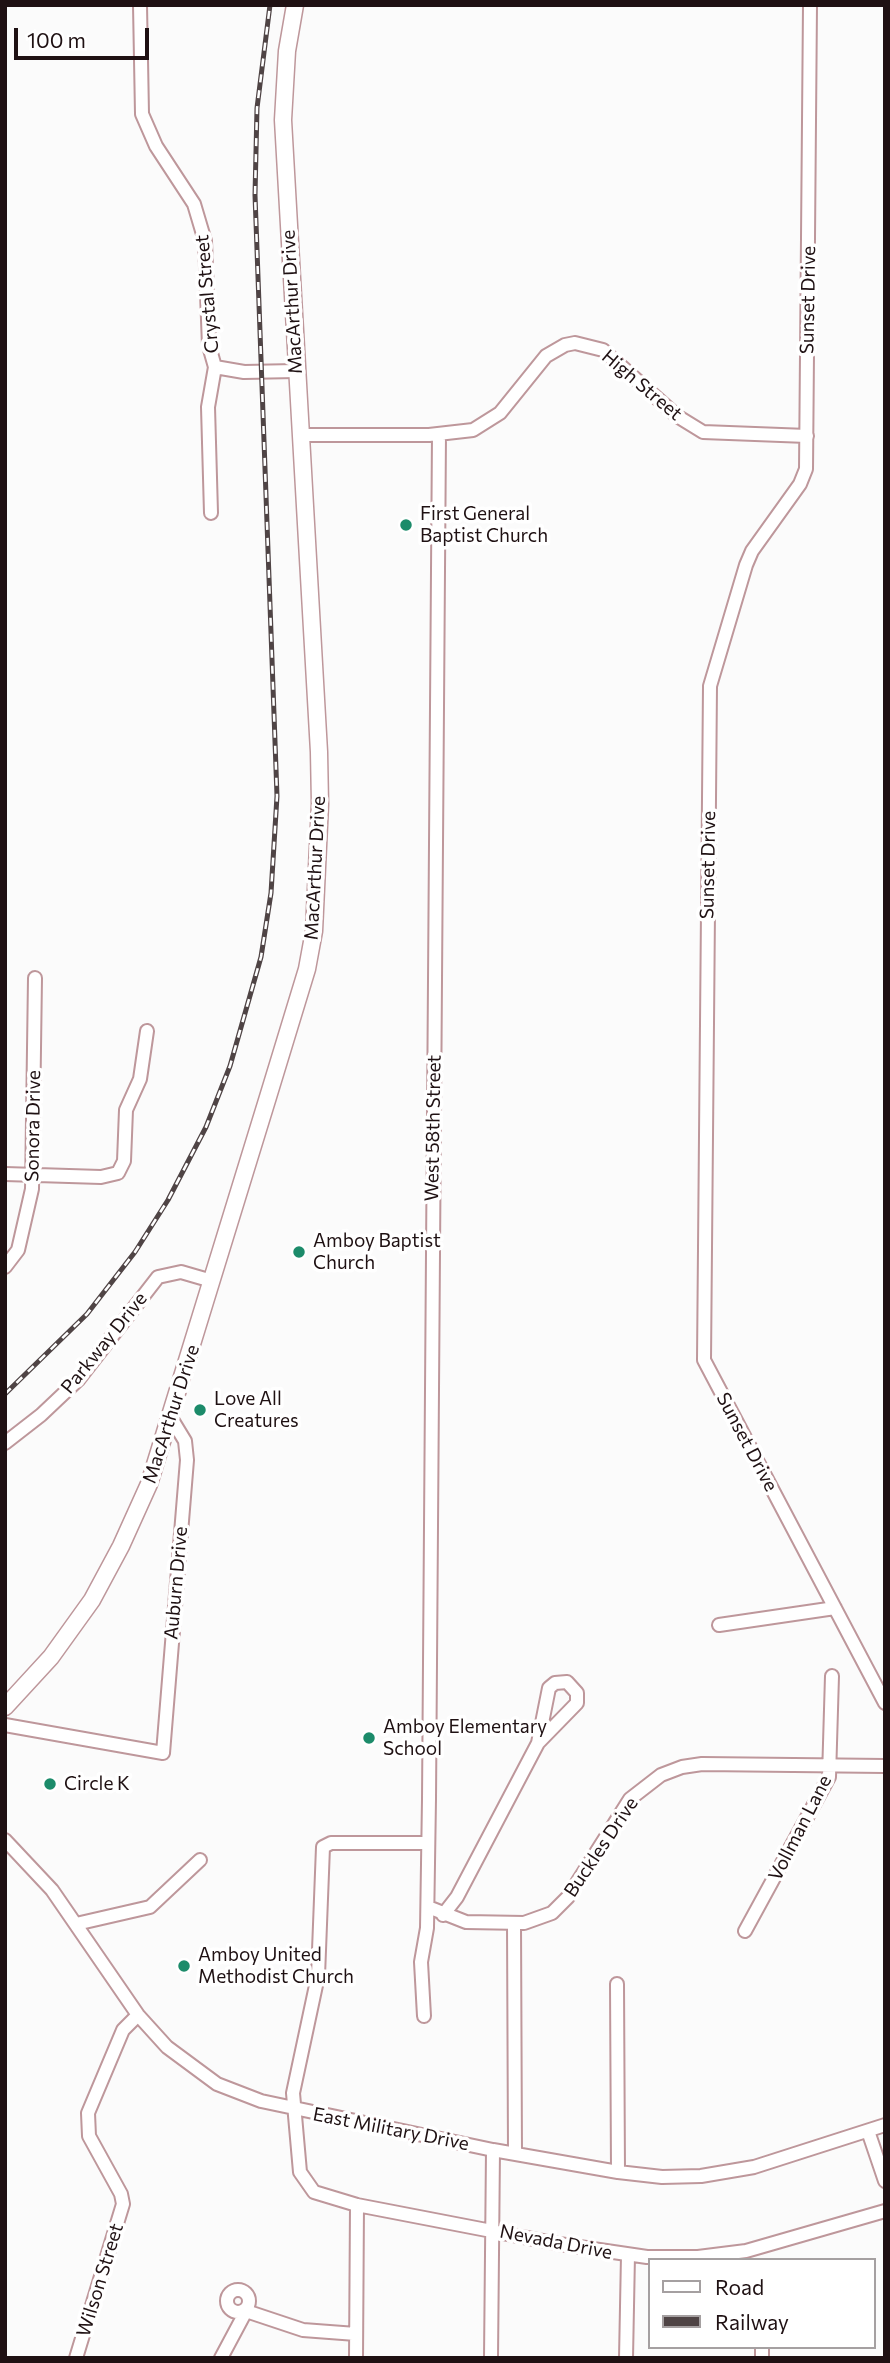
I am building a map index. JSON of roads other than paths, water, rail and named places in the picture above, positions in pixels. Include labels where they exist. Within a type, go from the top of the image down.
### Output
[{"type":"main road","name":"MacArthur Drive","points":[[5,1707],[51,1657],[102,1583],[137,1513],[171,1418],[307,969],[314,931],[320,803],[283,120],[287,51],[295,5]]},
{"type":"street","name":"Crystal Street","points":[[140,5],[142,114],[149,133],[188,193],[199,216],[206,260],[209,346],[215,367],[208,407],[211,513]]},
{"type":"street","name":"Sunset Drive","points":[[810,5],[807,436],[803,479],[752,551],[710,686],[704,1356],[885,1703]]},
{"type":"street","name":"High Street","points":[[301,435],[439,434],[473,430],[484,425],[507,406],[546,356],[559,347],[575,343],[603,350],[677,416],[704,432],[807,436]]},
{"type":"street","points":[[215,367],[244,372],[296,372]]},
{"type":"street","name":"West 58th Street","points":[[424,2016],[421,1962],[428,1907],[439,434]]},
{"type":"street","name":"Sonora Drive","points":[[5,1267],[18,1250],[29,1213],[35,978]]},
{"type":"street","points":[[5,1174],[101,1177],[118,1173],[124,1161],[126,1110],[140,1079],[147,1031]]},
{"type":"street","name":"Parkway Drive","points":[[5,1443],[41,1415],[78,1380],[159,1277],[181,1272],[212,1281]]},
{"type":"street","name":"Auburn Drive","points":[[5,1725],[163,1753],[187,1460],[185,1441],[171,1418]]},
{"type":"street","points":[[719,1625],[835,1608]]},
{"type":"street","name":"Vollman Lane","points":[[745,1931],[830,1777],[832,1676]]},
{"type":"street","points":[[428,1907],[443,1915],[457,1897],[538,1743],[549,1688],[555,1683],[567,1682],[575,1689],[577,1703],[538,1743]]},
{"type":"street","name":"Buckles Drive","points":[[443,1915],[466,1922],[514,1923],[540,1919],[564,1903],[630,1799],[661,1775],[702,1764],[885,1766]]},
{"type":"street","name":"East Military Drive","points":[[5,1840],[37,1872],[138,2015],[178,2058],[235,2092],[293,2110],[493,2150],[662,2177],[727,2172],[782,2159],[885,2125]]},
{"type":"street","points":[[293,2110],[293,2093],[318,1976],[323,1847],[331,1843],[428,1843]]},
{"type":"street","points":[[76,1924],[150,1906],[200,1860]]},
{"type":"street","points":[[514,1923],[515,2153]]},
{"type":"street","points":[[617,1984],[618,2172]]},
{"type":"street","name":"Wilson Street","points":[[76,2358],[123,2204],[121,2194],[89,2136],[88,2113],[123,2030],[138,2015]]},
{"type":"street","name":"Nevada Drive","points":[[293,2110],[299,2167],[308,2187],[324,2197],[628,2255],[698,2257],[761,2254],[885,2211]]},
{"type":"street","points":[[868,2131],[885,2181]]},
{"type":"street","points":[[491,2358],[493,2150]]},
{"type":"street","points":[[356,2358],[357,2205]]},
{"type":"street","points":[[626,2358],[628,2255]]},
{"type":"street","points":[[221,2358],[245,2313],[258,2313],[303,2330],[356,2334]]},
{"type":"railway","points":[[5,1394],[87,1314],[135,1252],[168,1200],[206,1127],[230,1066],[261,957],[271,893],[277,796],[255,195],[257,108],[270,5]]},
{"type":"place","name":"First General Baptist Church","points":[[406,525]]},
{"type":"place","name":"Amboy Baptist Church","points":[[299,1252]]},
{"type":"place","name":"Love All Creatures","points":[[200,1410]]},
{"type":"place","name":"Amboy Elementary School","points":[[369,1738]]},
{"type":"place","name":"Circle K","points":[[50,1784]]},
{"type":"place","name":"Amboy United Methodist Church","points":[[184,1966]]}]
